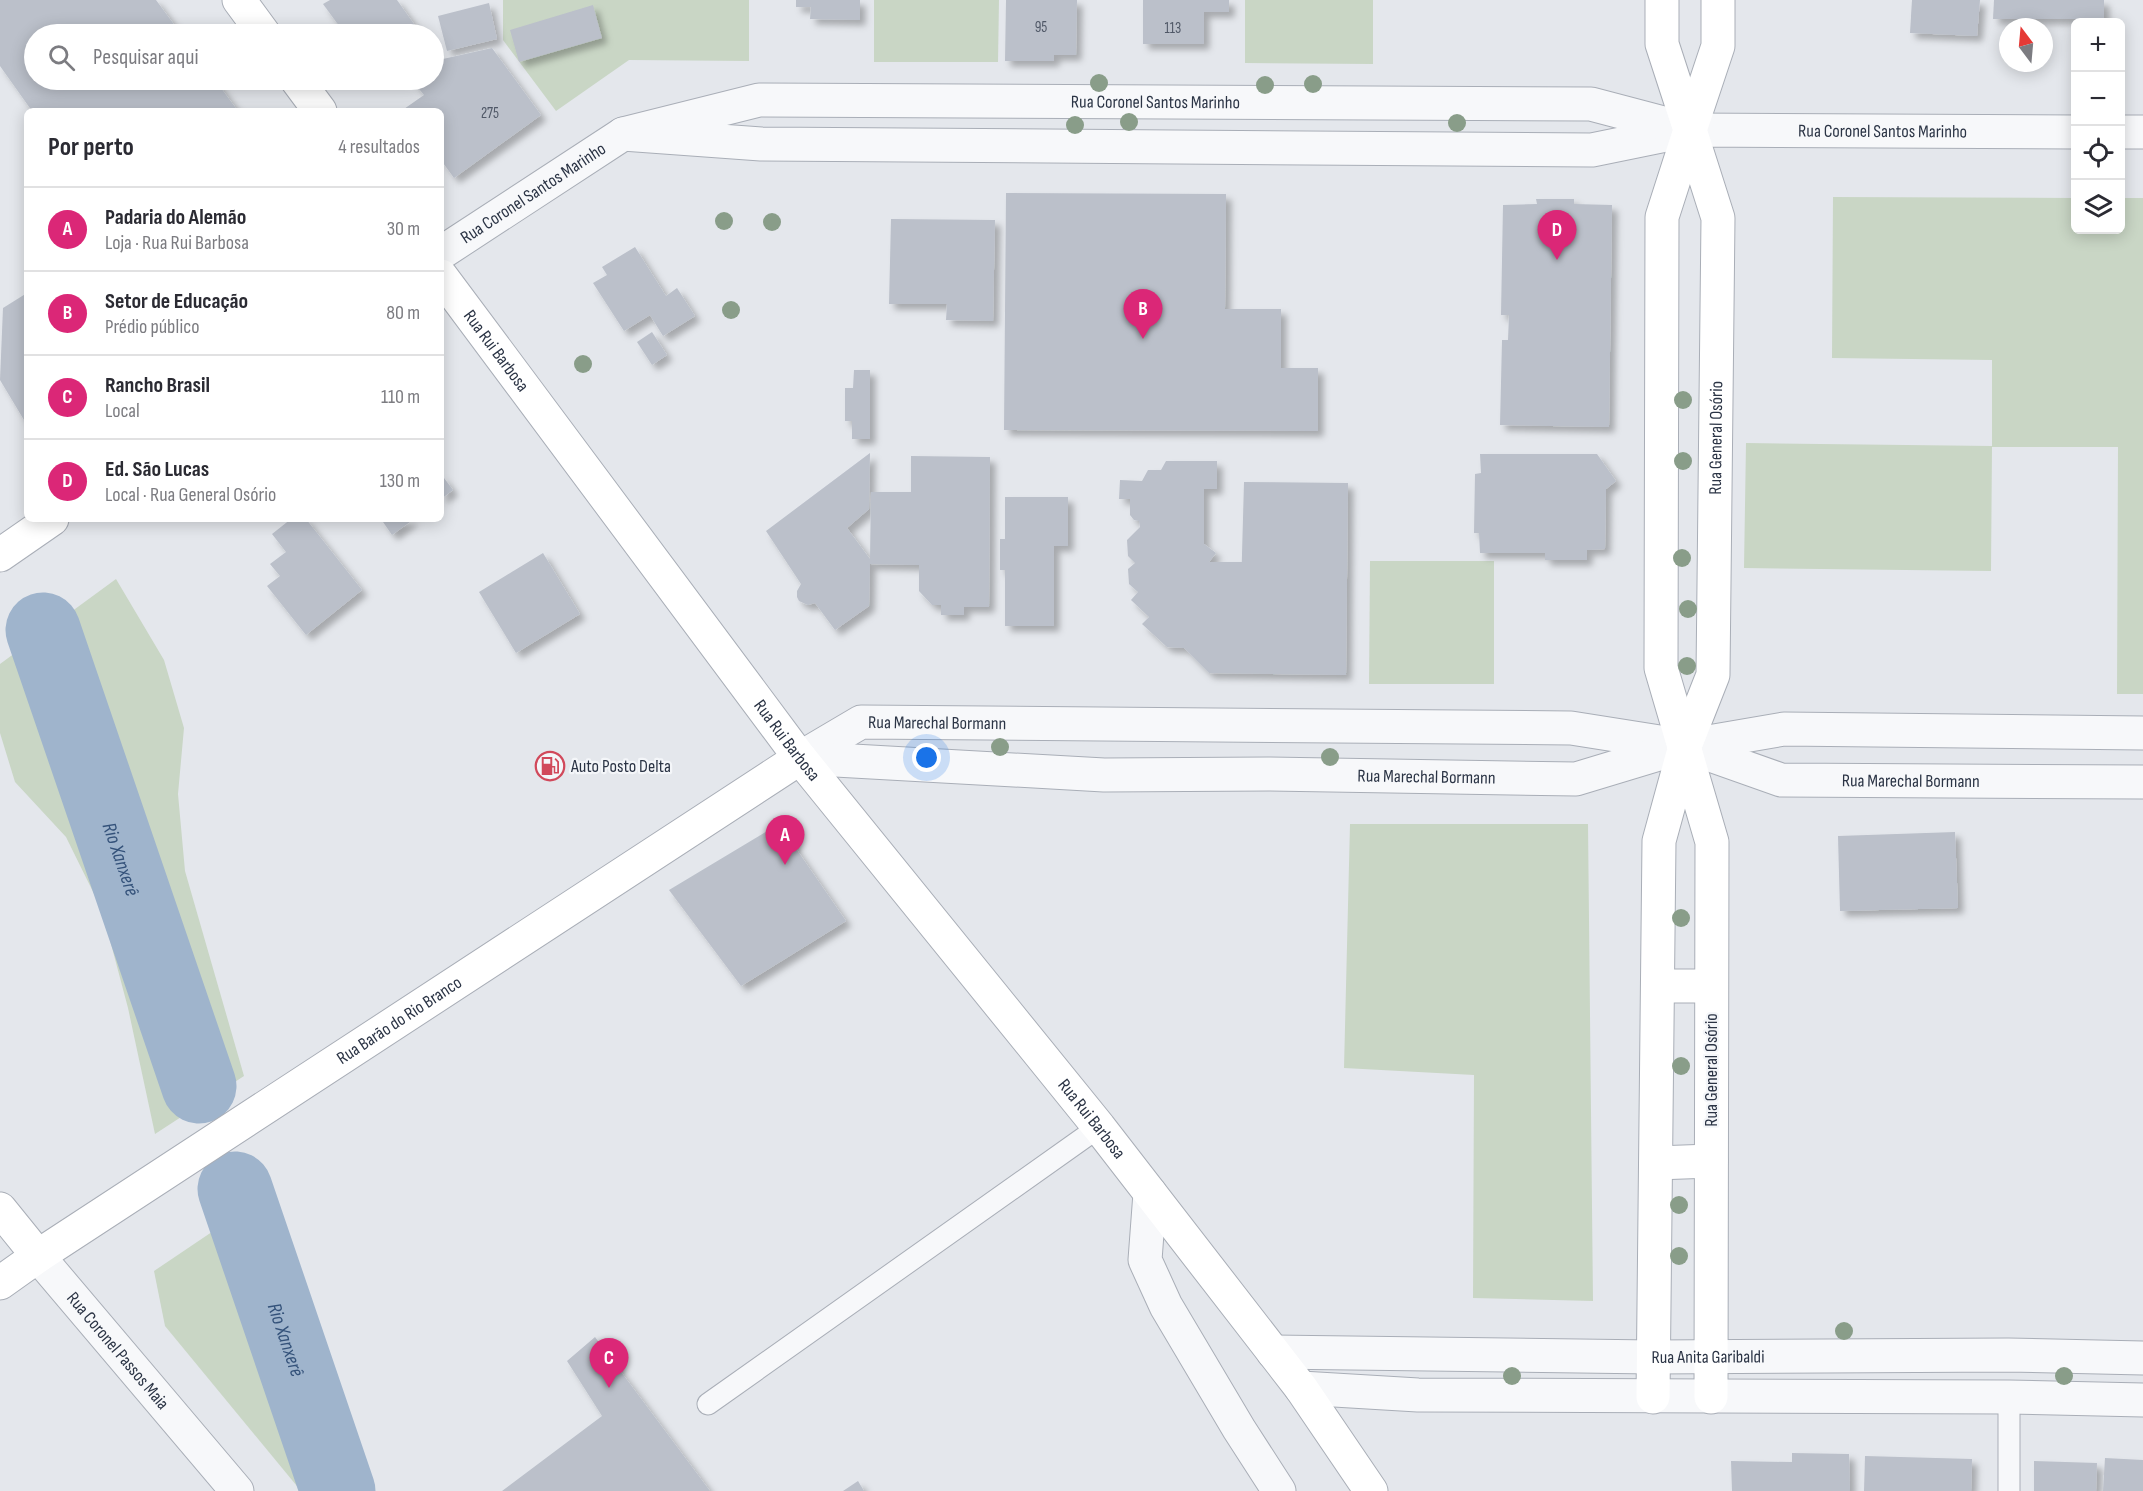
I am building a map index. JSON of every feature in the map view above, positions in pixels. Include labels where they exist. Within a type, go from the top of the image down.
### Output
[{"type":"street","points":[[239,0],[257,24]]},
{"type":"street","name":"Rua General Osório","points":[[1653,1397],[1659,841],[1685,746],[1713,675],[1718,218],[1662,44],[1662,0]]},
{"type":"street","name":"Rua General Osório","points":[[1711,1397],[1712,842],[1661,668],[1662,217],[1718,46],[1718,0]]},
{"type":"street","points":[[304,90],[318,108]]},
{"type":"street","name":"Rua Coronel Santos Marinho","points":[[444,251],[623,134],[759,100],[1591,104],[1690,129]]},
{"type":"street","points":[[1024,101],[1025,146]]},
{"type":"street","points":[[1339,103],[1340,148]]},
{"type":"street","name":"Rua Coronel Santos Marinho","points":[[623,134],[761,144],[1592,150],[1690,129],[2071,132]]},
{"type":"street","points":[[2125,132],[2143,132]]},
{"type":"street","name":"Rua Rui Barbosa","points":[[444,280],[800,758],[1150,1193],[1301,1388],[1371,1491]]},
{"type":"street","points":[[1663,341],[1715,341]]},
{"type":"street","points":[[1662,510],[1714,507]]},
{"type":"street","points":[[0,555],[48,522]]},
{"type":"street","name":"Rua Marechal Bormann","points":[[800,758],[861,722],[1571,728],[1685,746],[1780,780],[2143,782]]},
{"type":"street","points":[[1104,775],[1106,724]]},
{"type":"street","points":[[1269,725],[1269,774]]},
{"type":"street","points":[[1423,777],[1424,726]]},
{"type":"street","name":"Rua Marechal Bormann","points":[[800,758],[1104,775],[1269,774],[1576,779],[1685,746],[1784,729],[2143,733]]},
{"type":"street","points":[[1961,781],[1962,731]]},
{"type":"street","name":"Rua Barão do Rio Branco","points":[[0,1283],[800,758]]},
{"type":"street","points":[[1658,986],[1711,986]]},
{"type":"street","points":[[1656,1163],[1711,1161]]},
{"type":"street","points":[[1150,1193],[1145,1260],[1166,1306],[1239,1429],[1279,1491]]},
{"type":"street","name":"Rua Coronel Passos Maia","points":[[0,1209],[237,1491]]},
{"type":"street","name":"Rua Anita Garibaldi","points":[[1273,1352],[1653,1357],[2008,1355],[2143,1358]]},
{"type":"street","points":[[2008,1355],[2010,1397]]},
{"type":"street","points":[[1301,1388],[1418,1395],[2010,1397],[2143,1401]]},
{"type":"lane","points":[[708,1404],[1099,1128]]},
{"type":"lane","points":[[2009,1491],[2010,1397]]},
{"type":"green space","points":[[503,0],[749,0],[749,61],[629,60],[556,111],[503,40]]},
{"type":"green space","points":[[874,0],[999,0],[998,62],[874,62]]},
{"type":"green space","points":[[1245,0],[1373,0],[1373,64],[1245,63]]},
{"type":"green space","points":[[1833,197],[2071,198],[2071,234],[2125,234],[2125,198],[2143,198],[2143,694],[2117,694],[2118,447],[1992,447],[1991,571],[1744,568],[1746,443],[1992,446],[1992,360],[1832,358]]},
{"type":"green space","points":[[1370,561],[1494,561],[1494,684],[1369,684]]},
{"type":"green space","points":[[116,579],[164,660],[184,728],[178,794],[185,871],[244,1076],[155,1134],[128,1008],[102,910],[66,837],[15,782],[0,733],[0,664]]},
{"type":"green space","points":[[1350,824],[1588,824],[1593,1301],[1473,1298],[1474,1075],[1344,1068]]},
{"type":"green space","points":[[261,1199],[289,1235],[344,1419],[358,1491],[301,1491],[165,1326],[154,1271]]},
{"type":"building","points":[[0,0],[156,0],[174,24],[24,24],[24,90],[222,90],[236,108],[30,108],[0,66]]},
{"type":"building","points":[[330,0],[397,0],[414,24],[338,24],[323,4]]},
{"type":"building","points":[[796,0],[860,0],[860,20],[810,19],[811,7],[796,7]]},
{"type":"building","points":[[1006,0],[1077,0],[1076,55],[1054,55],[1054,61],[1005,61]]},
{"type":"building","points":[[1143,0],[1229,0],[1229,12],[1204,12],[1204,44],[1143,44]]},
{"type":"building","points":[[1912,0],[1980,0],[1977,36],[1910,33]]},
{"type":"building","points":[[1994,0],[2104,0],[2104,18],[1993,19]]},
{"type":"building","points":[[489,3],[497,39],[447,51],[444,24],[440,24],[438,16]]},
{"type":"building","points":[[593,5],[602,38],[519,62],[510,30]]},
{"type":"building","points":[[492,48],[541,115],[454,178],[444,164],[444,108],[405,108],[424,95],[420,90],[444,90],[444,59]]},
{"type":"building","points":[[1006,193],[1226,194],[1225,309],[1281,309],[1281,368],[1318,368],[1318,431],[1004,430]]},
{"type":"building","points":[[1536,199],[1574,199],[1574,204],[1612,205],[1609,427],[1500,425],[1502,340],[1508,340],[1509,315],[1501,315],[1503,205],[1537,204]]},
{"type":"building","points":[[891,219],[995,220],[993,321],[946,320],[947,304],[889,304]]},
{"type":"building","points":[[635,247],[666,296],[677,288],[695,316],[663,336],[650,315],[624,331],[593,283],[607,275],[602,267]]},
{"type":"building","points":[[24,295],[24,420],[0,380],[3,308]]},
{"type":"building","points":[[652,332],[667,355],[652,365],[637,342]]},
{"type":"building","points":[[854,370],[870,370],[870,439],[852,439],[852,421],[845,421],[845,388],[853,388]]},
{"type":"building","points":[[870,453],[869,509],[847,528],[870,559],[871,492],[911,492],[911,456],[990,457],[989,607],[964,607],[964,615],[941,615],[941,605],[932,605],[919,591],[919,565],[870,564],[869,606],[835,630],[815,603],[808,605],[799,601],[797,591],[801,584],[766,531]]},
{"type":"building","points":[[1480,454],[1597,454],[1616,481],[1606,489],[1605,549],[1587,550],[1587,560],[1545,560],[1545,553],[1480,553],[1479,533],[1474,533],[1475,474],[1481,473]]},
{"type":"building","points":[[1166,461],[1217,461],[1217,489],[1204,489],[1204,544],[1216,553],[1209,562],[1242,562],[1244,482],[1348,483],[1346,675],[1209,673],[1184,648],[1167,647],[1142,624],[1149,617],[1131,600],[1138,592],[1129,584],[1128,569],[1135,563],[1128,556],[1127,540],[1140,527],[1139,521],[1134,520],[1130,515],[1130,499],[1119,499],[1120,480],[1142,481],[1148,470],[1161,470]]},
{"type":"building","points":[[444,478],[453,490],[444,497]]},
{"type":"building","points":[[1005,497],[1068,497],[1068,546],[1054,546],[1054,626],[1005,626],[1005,570],[1000,570],[1000,539],[1005,539]]},
{"type":"building","points":[[287,522],[308,522],[362,590],[306,635],[267,586],[280,576],[270,564],[286,552],[272,534]]},
{"type":"building","points":[[383,522],[410,522],[392,535]]},
{"type":"building","points":[[543,553],[580,614],[516,653],[479,592]]},
{"type":"building","points":[[779,824],[846,921],[741,986],[669,890]]},
{"type":"building","points":[[1955,832],[1958,908],[1840,911],[1838,836]]},
{"type":"building","points":[[595,1337],[710,1491],[502,1491],[602,1416],[567,1361]]},
{"type":"building","points":[[1792,1453],[1849,1454],[1850,1491],[1732,1491],[1731,1461],[1792,1462]]},
{"type":"building","points":[[1865,1456],[1972,1459],[1971,1491],[1864,1491]]},
{"type":"building","points":[[2105,1458],[2143,1460],[2143,1491],[2103,1491]]},
{"type":"building","points":[[2034,1461],[2097,1463],[2096,1491],[2034,1491]]},
{"type":"building","points":[[858,1481],[864,1491],[843,1491]]},
{"type":"waterway","name":"Rio Xanxerê","points":[[43,630],[199,1086]]},
{"type":"waterway","name":"Rio Xanxerê","points":[[235,1189],[338,1491]]},
{"type":"place","name":"Ed. São Lucas","points":[[1557,260]]},
{"type":"place","name":"Setor de Educação","points":[[1143,339]]},
{"type":"place","name":"Auto Posto Delta","points":[[550,766]]},
{"type":"place","name":"Padaria do Alemão","points":[[785,865]]},
{"type":"place","name":"Rancho Brasil","points":[[609,1388]]}]
